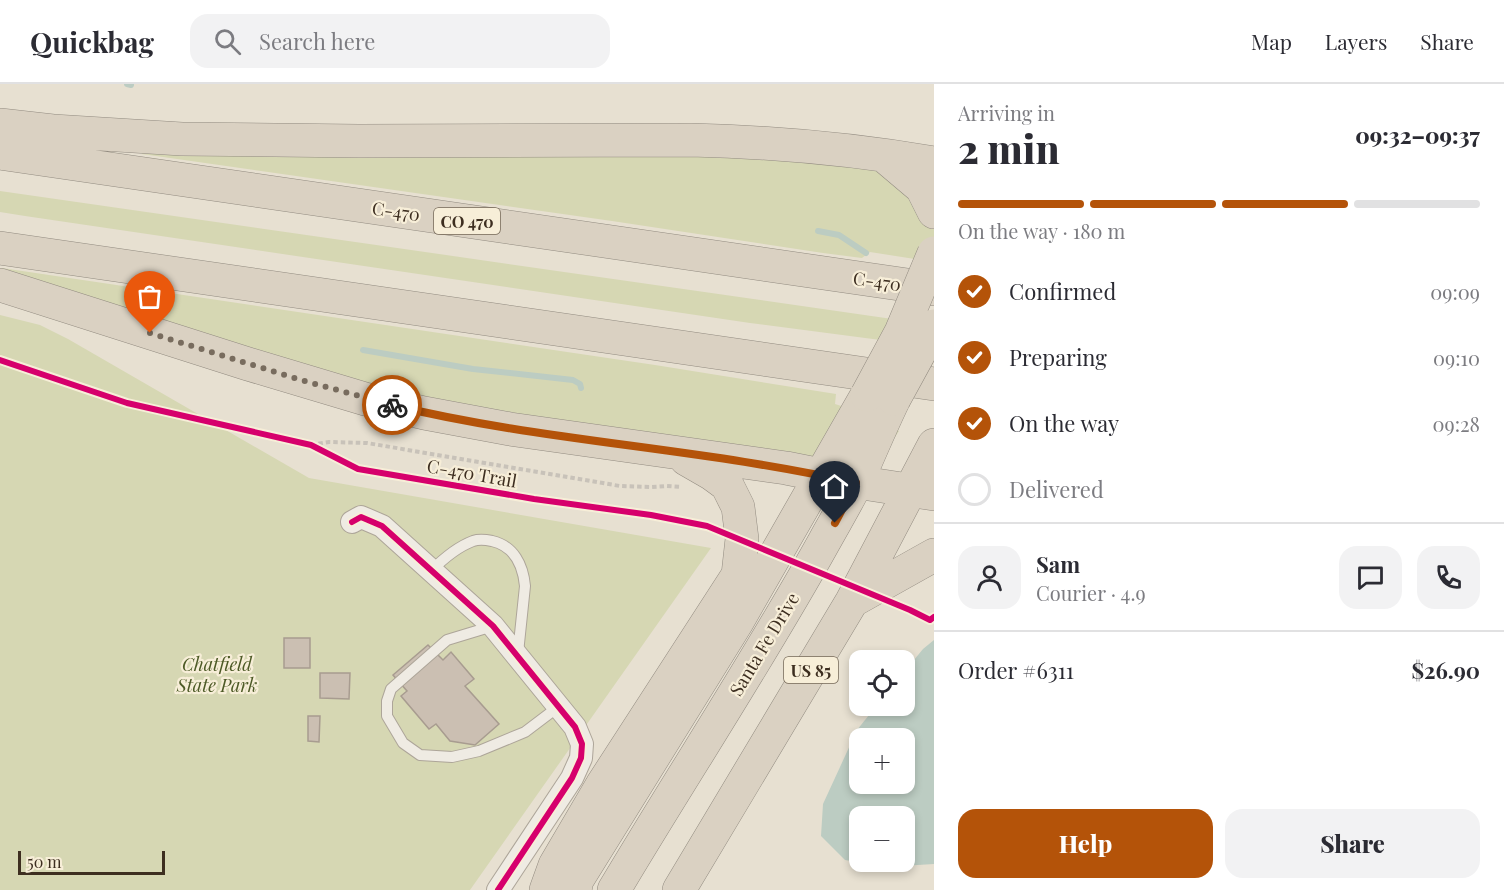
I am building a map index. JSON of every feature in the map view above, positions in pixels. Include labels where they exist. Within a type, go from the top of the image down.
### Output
[{"type":"highway","points":[[0,125],[182,139],[751,142],[825,148],[934,163]]},
{"type":"highway","points":[[825,148],[934,151]]},
{"type":"highway","name":"C-470","points":[[0,153],[934,289]]},
{"type":"highway","points":[[883,155],[922,188],[934,212]]},
{"type":"highway","points":[[0,248],[934,384]]},
{"type":"highway","points":[[575,890],[577,880],[737,622],[821,475],[881,397],[901,332],[934,253]]},
{"type":"highway","points":[[0,285],[194,347],[424,413],[488,425],[786,468],[856,483],[922,492]]},
{"type":"highway","name":"Santa Fe Drive","points":[[614,890],[750,669],[824,543],[856,483],[874,441],[881,397],[934,326]]},
{"type":"highway","name":"US 85","points":[[679,890],[852,601],[922,492],[934,445]]},
{"type":"highway","points":[[546,890],[555,865],[602,785],[738,574],[742,539],[738,507],[727,485],[677,453]]},
{"type":"highway","points":[[852,601],[934,555]]},
{"type":"street","points":[[352,522],[361,517],[382,526],[493,626],[575,727],[582,744],[581,758],[572,778],[498,890]]},
{"type":"lane","points":[[431,571],[446,556],[475,540],[489,540],[503,544],[514,553],[524,577],[525,586],[517,656]]},
{"type":"lane","points":[[493,626],[447,640],[391,689],[387,701],[387,716],[403,743],[420,755],[453,757],[479,751],[525,732],[558,707]]},
{"type":"path","points":[[299,442],[320,450]]},
{"type":"path","points":[[311,445],[329,442],[367,442],[620,486],[666,486],[691,491]]},
{"type":"green space","points":[[143,149],[770,157],[934,177],[934,262],[870,252],[862,258],[823,253],[142,154]]},
{"type":"green space","points":[[0,191],[934,325],[934,347],[750,323],[0,212]]},
{"type":"green space","points":[[2,268],[836,394],[835,404],[881,419],[899,431],[877,464],[858,477],[401,393],[1,273]]},
{"type":"green space","name":"Chatfield State Park","points":[[0,315],[40,325],[68,339],[309,478],[711,548],[470,890],[0,890]]},
{"type":"shaded area","points":[[934,640],[934,864],[915,865],[915,806],[849,806],[849,861],[845,860],[821,836],[823,804],[849,747],[849,794],[915,794],[915,728],[859,728],[868,716],[915,716],[915,659]]},
{"type":"building","points":[[284,638],[310,638],[310,668],[284,668]]},
{"type":"building","points":[[428,645],[443,660],[451,652],[474,679],[465,686],[499,724],[475,745],[450,741],[436,724],[429,729],[401,696],[407,691],[393,675]]},
{"type":"building","points":[[320,673],[350,673],[349,699],[320,698]]},
{"type":"building","points":[[308,716],[320,716],[319,742],[308,741]]},
{"type":"waterway","points":[[127,84],[131,85]]},
{"type":"waterway","points":[[818,231],[839,235],[866,253]]},
{"type":"waterway","points":[[363,350],[473,369],[573,380],[580,384],[581,388]]},
{"type":"cycle path","name":"C-470 Trail","points":[[0,360],[127,403],[311,445],[358,469],[534,499],[651,515],[707,526],[930,620],[934,617]]},
{"type":"cycle path","points":[[352,522],[361,517],[382,526],[493,626],[575,727],[582,744],[581,758],[572,778],[498,890]]},
{"type":"way so far","points":[[150,333],[301,380],[392,405]]},
{"type":"route","points":[[392,405],[488,425],[786,468],[856,483],[835,523]]}]
